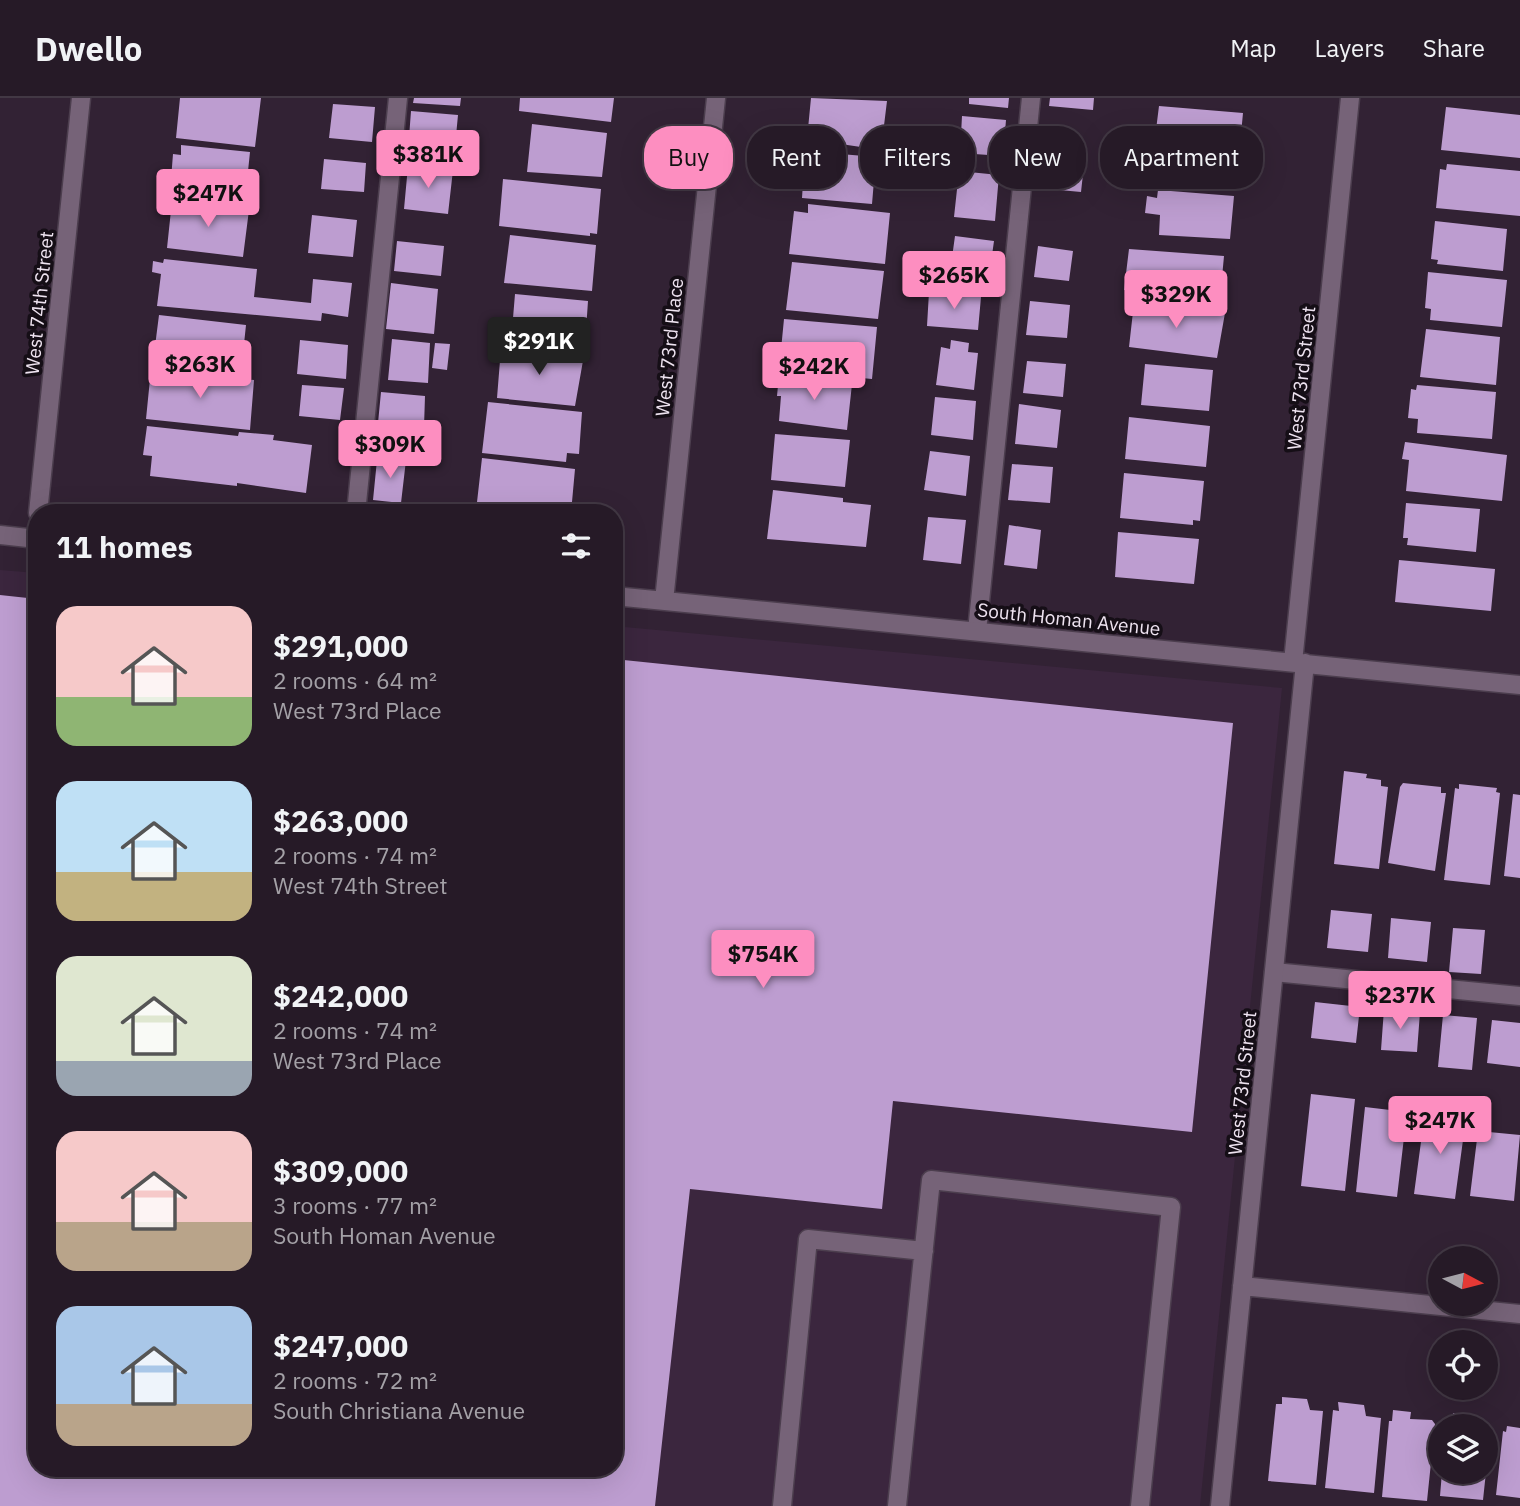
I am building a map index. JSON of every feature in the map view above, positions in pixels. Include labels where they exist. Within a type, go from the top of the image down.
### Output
[{"type":"street","name":"West 74th Street","points":[[39,504],[81,98]]},
{"type":"street","points":[[357,504],[398,98]]},
{"type":"street","name":"West 73rd Place","points":[[664,601],[716,98]]},
{"type":"street","points":[[977,631],[1031,98]]},
{"type":"street","name":"West 73rd Street","points":[[1220,1506],[1274,972],[1350,98]]},
{"type":"street","points":[[0,535],[28,535]]},
{"type":"street","name":"South Homan Avenue","points":[[623,597],[1520,685]]},
{"type":"street","points":[[1274,972],[1520,996]]},
{"type":"street","points":[[897,1506],[931,1180],[1171,1207],[1140,1506]]},
{"type":"street","points":[[782,1506],[808,1239],[924,1251]]},
{"type":"street","points":[[1242,1286],[1520,1314]]},
{"type":"shaded area","points":[[0,570],[28,572],[28,1477],[623,1477],[623,627],[1282,688],[1200,1506],[0,1506]]},
{"type":"building","points":[[180,98],[261,98],[255,147],[176,138]]},
{"type":"building","points":[[414,98],[461,98],[460,106],[413,103]]},
{"type":"building","points":[[520,98],[614,98],[611,122],[519,111]]},
{"type":"building","points":[[811,98],[887,101],[884,126],[860,126],[860,147],[846,145],[846,126],[808,126]]},
{"type":"building","points":[[969,98],[1009,98],[1008,108],[969,104]]},
{"type":"building","points":[[1050,98],[1094,98],[1093,110],[1049,106]]},
{"type":"building","points":[[333,104],[375,107],[372,142],[329,138]]},
{"type":"building","points":[[1159,106],[1243,113],[1242,126],[1156,126]]},
{"type":"building","points":[[1446,107],[1520,115],[1520,158],[1441,150]]},
{"type":"building","points":[[411,111],[458,115],[454,157],[408,151]]},
{"type":"building","points":[[962,116],[1006,120],[1006,126],[989,126],[989,155],[975,154],[975,126],[961,126]]},
{"type":"building","points":[[532,124],[607,133],[602,177],[527,172]]},
{"type":"building","points":[[181,145],[250,152],[245,200],[170,192],[173,154],[181,155]]},
{"type":"building","points":[[846,154],[860,156],[860,189],[873,189],[872,204],[802,198],[803,189],[846,189]]},
{"type":"building","points":[[324,159],[366,163],[364,192],[321,189]]},
{"type":"building","points":[[1447,164],[1520,171],[1520,216],[1436,208],[1440,169],[1446,170]]},
{"type":"building","points":[[408,166],[453,170],[448,214],[404,209]]},
{"type":"building","points":[[975,173],[989,174],[989,189],[998,189],[995,221],[954,217],[957,189],[975,189]]},
{"type":"building","points":[[503,179],[601,189],[597,234],[590,233],[590,236],[499,226]]},
{"type":"building","points":[[1049,189],[1081,189],[1081,192]]},
{"type":"building","points":[[1158,190],[1234,196],[1230,239],[1159,235],[1160,215],[1145,213],[1147,196],[1157,198]]},
{"type":"building","points":[[172,201],[249,210],[243,257],[167,248]]},
{"type":"building","points":[[808,204],[890,213],[885,264],[789,254],[794,211],[808,213]]},
{"type":"building","points":[[312,215],[357,220],[353,257],[308,253]]},
{"type":"building","points":[[1435,221],[1507,229],[1503,271],[1437,264],[1438,260],[1431,259]]},
{"type":"building","points":[[510,235],[596,245],[592,291],[504,283]]},
{"type":"building","points":[[955,236],[994,241],[989,277],[950,272]]},
{"type":"building","points":[[397,241],[444,246],[441,276],[394,271]]},
{"type":"building","points":[[1038,246],[1073,251],[1069,281],[1034,277]]},
{"type":"building","points":[[1129,249],[1224,256],[1220,299],[1124,290]]},
{"type":"building","points":[[164,259],[257,269],[254,297],[311,303],[313,279],[352,283],[348,317],[322,313],[321,321],[157,306],[161,274],[152,272],[153,261],[163,263]]},
{"type":"building","points":[[792,262],[884,271],[878,319],[786,310]]},
{"type":"building","points":[[1428,272],[1507,280],[1502,327],[1430,320],[1431,309],[1425,308]]},
{"type":"building","points":[[391,283],[438,289],[434,334],[386,329]]},
{"type":"building","points":[[929,292],[981,297],[978,330],[927,326]]},
{"type":"building","points":[[515,294],[588,301],[585,345],[511,342]]},
{"type":"building","points":[[1030,301],[1070,305],[1067,338],[1026,335]]},
{"type":"building","points":[[1134,303],[1225,313],[1217,358],[1129,347]]},
{"type":"building","points":[[159,315],[246,325],[242,363],[223,361],[222,369],[153,362]]},
{"type":"building","points":[[784,319],[877,327],[872,379],[779,370]]},
{"type":"building","points":[[1426,329],[1500,337],[1496,385],[1420,377]]},
{"type":"building","points":[[392,339],[430,343],[428,383],[388,380]]},
{"type":"building","points":[[300,340],[348,345],[346,379],[297,374]]},
{"type":"building","points":[[951,340],[969,343],[968,352],[978,353],[974,390],[936,385],[941,347],[950,349]]},
{"type":"building","points":[[435,343],[450,344],[447,370],[432,368]]},
{"type":"building","points":[[501,348],[584,355],[575,406],[497,398]]},
{"type":"building","points":[[1027,361],[1066,364],[1063,397],[1023,393]]},
{"type":"building","points":[[1145,364],[1213,370],[1209,411],[1141,405]]},
{"type":"building","points":[[151,369],[254,380],[250,430],[146,419]]},
{"type":"building","points":[[779,375],[852,384],[847,430],[779,421]]},
{"type":"building","points":[[302,385],[344,388],[340,420],[299,416]]},
{"type":"building","points":[[1417,385],[1496,392],[1492,439],[1417,433],[1418,419],[1408,418],[1411,389],[1416,390]]},
{"type":"building","points":[[381,392],[425,396],[424,427],[378,423]]},
{"type":"building","points":[[935,397],[976,401],[973,440],[931,435]]},
{"type":"building","points":[[488,402],[582,412],[579,454],[567,453],[566,462],[482,453]]},
{"type":"building","points":[[1019,404],[1061,410],[1057,448],[1015,444]]},
{"type":"building","points":[[1129,417],[1210,426],[1206,467],[1125,459]]},
{"type":"building","points":[[147,426],[238,436],[239,432],[274,435],[273,440],[312,445],[306,493],[237,483],[237,486],[150,476],[152,456],[143,455]]},
{"type":"building","points":[[775,434],[850,440],[845,487],[771,480]]},
{"type":"building","points":[[1405,442],[1507,455],[1502,501],[1406,491],[1409,460],[1402,459]]},
{"type":"building","points":[[930,451],[970,456],[966,496],[924,490]]},
{"type":"building","points":[[385,457],[406,460],[401,503],[373,500],[377,460],[385,461]]},
{"type":"building","points":[[482,458],[575,469],[572,504],[477,504]]},
{"type":"building","points":[[1012,464],[1053,467],[1050,503],[1008,500]]},
{"type":"building","points":[[1124,473],[1204,481],[1200,521],[1193,520],[1193,525],[1120,518]]},
{"type":"building","points":[[773,490],[843,498],[843,502],[871,505],[866,547],[767,539]]},
{"type":"building","points":[[1406,503],[1480,509],[1476,552],[1407,545],[1408,538],[1403,538]]},
{"type":"building","points":[[928,517],[966,520],[961,564],[923,560]]},
{"type":"building","points":[[1009,525],[1041,530],[1037,569],[1004,565]]},
{"type":"building","points":[[1118,532],[1199,539],[1194,584],[1115,577]]},
{"type":"building","points":[[1399,560],[1495,569],[1491,611],[1395,602]]},
{"type":"building","points":[[0,595],[28,598],[28,1477],[623,1477],[623,660],[1233,723],[1192,1132],[893,1101],[882,1209],[690,1189],[655,1506],[0,1506]]},
{"type":"building","points":[[1344,771],[1367,774],[1366,778],[1381,780],[1381,786],[1388,787],[1379,869],[1334,864]]},
{"type":"building","points":[[1403,783],[1441,787],[1441,793],[1446,793],[1435,871],[1388,863],[1400,787]]},
{"type":"building","points":[[1459,784],[1497,788],[1496,792],[1500,793],[1490,885],[1444,880],[1455,788],[1459,789]]},
{"type":"building","points":[[1513,794],[1520,795],[1520,878],[1504,876]]},
{"type":"building","points":[[1331,910],[1372,914],[1368,952],[1327,948]]},
{"type":"building","points":[[1391,918],[1431,922],[1427,962],[1388,958]]},
{"type":"building","points":[[1453,928],[1485,930],[1481,974],[1449,972]]},
{"type":"building","points":[[1315,1002],[1360,1007],[1356,1043],[1311,1038]]},
{"type":"building","points":[[1384,1009],[1420,1012],[1417,1052],[1381,1050]]},
{"type":"building","points":[[1443,1015],[1477,1018],[1472,1070],[1438,1067]]},
{"type":"building","points":[[1492,1020],[1520,1023],[1520,1067],[1487,1063]]},
{"type":"building","points":[[1311,1094],[1355,1099],[1345,1191],[1301,1186]]},
{"type":"building","points":[[1365,1107],[1407,1112],[1397,1197],[1356,1192]]},
{"type":"building","points":[[1425,1112],[1466,1118],[1455,1199],[1414,1194]]},
{"type":"building","points":[[1483,1122],[1491,1123],[1489,1132],[1520,1135],[1514,1201],[1470,1196],[1478,1131],[1482,1131]]},
{"type":"building","points":[[1282,1397],[1307,1399],[1310,1410],[1323,1411],[1316,1485],[1268,1481],[1276,1404],[1282,1404]]},
{"type":"building","points":[[1338,1402],[1364,1405],[1366,1416],[1381,1418],[1374,1493],[1325,1488],[1333,1410],[1339,1411]]},
{"type":"building","points":[[1393,1410],[1411,1412],[1410,1419],[1428,1420],[1427,1501],[1382,1497],[1389,1421],[1392,1421]]},
{"type":"building","points":[[1507,1426],[1520,1428],[1520,1498],[1496,1495],[1503,1431],[1506,1432]]},
{"type":"building","points":[[1441,1484],[1485,1484],[1483,1500],[1440,1496]]}]
